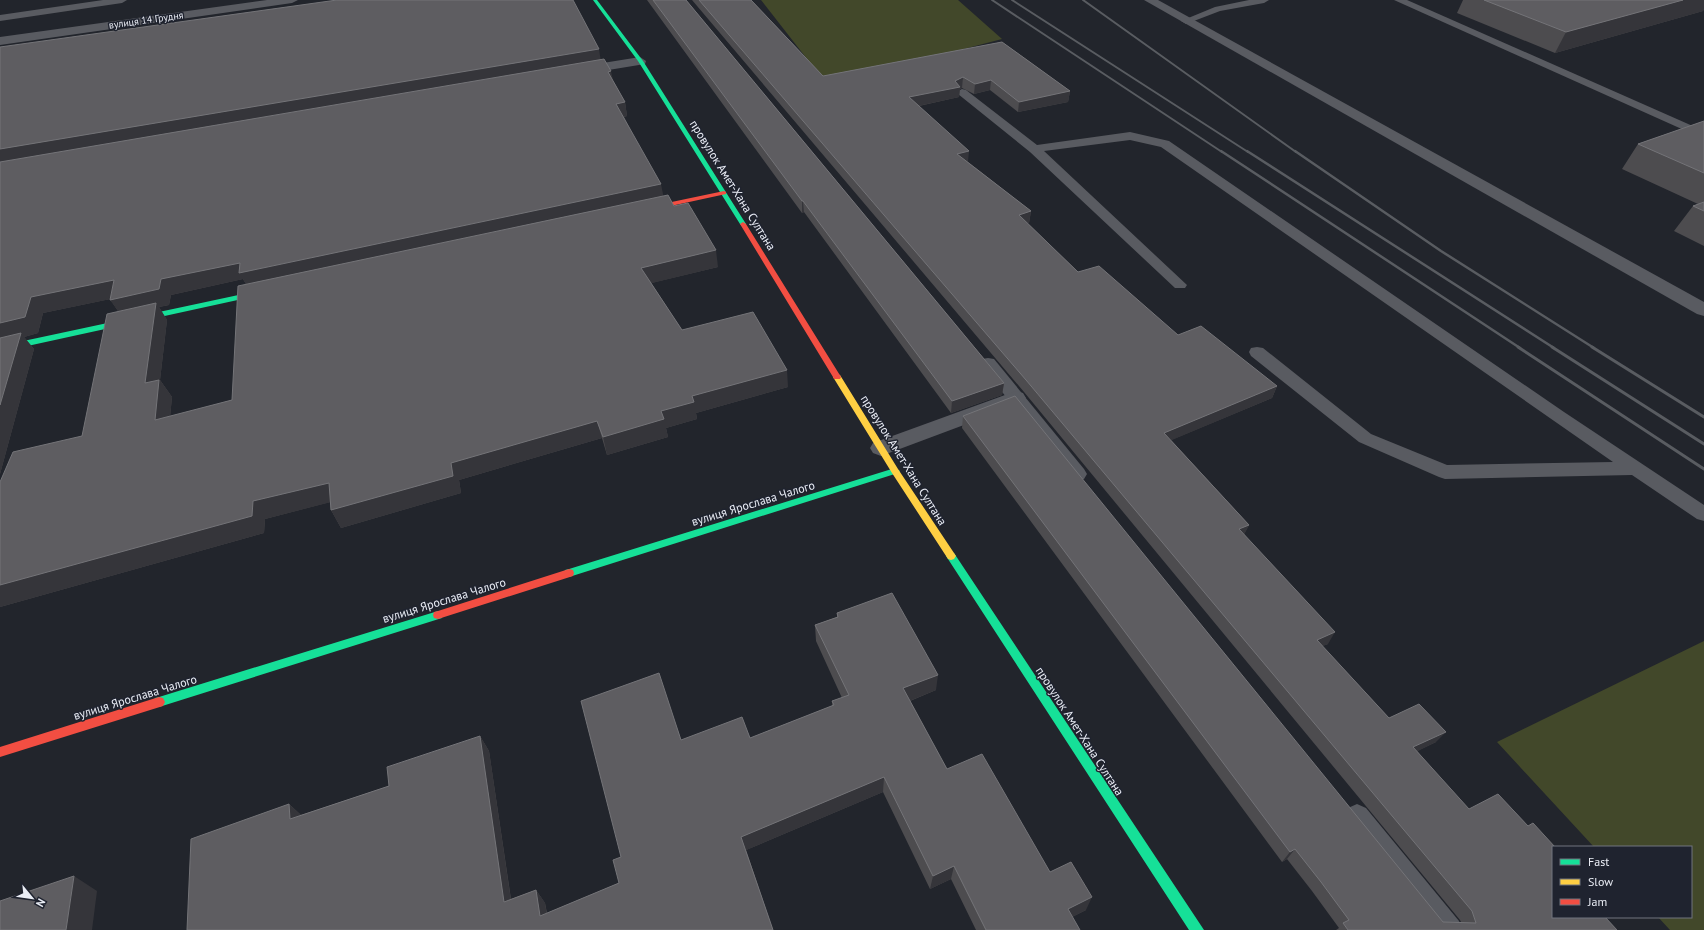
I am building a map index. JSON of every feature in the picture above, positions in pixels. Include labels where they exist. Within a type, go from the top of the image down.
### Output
[{"type":"street","name":"вулиця 14 Грудня","points":[[0,41],[292,0]]},
{"type":"street","name":"провулок Амет-Хана Султана","points":[[595,0],[640,61],[724,192],[895,471],[1197,930]]},
{"type":"street","points":[[1150,0],[1704,310]]},
{"type":"street","points":[[562,74],[640,61]]},
{"type":"street","points":[[630,213],[724,192]]},
{"type":"street","points":[[0,349],[280,288]]},
{"type":"street","points":[[881,448],[1016,398]]},
{"type":"street","name":"вулиця Ярослава Чалого","points":[[0,752],[895,471]]},
{"type":"lane","points":[[0,18],[122,0]]},
{"type":"lane","points":[[1186,21],[1218,9],[1264,0]]},
{"type":"lane","points":[[1399,0],[1704,135]]},
{"type":"lane","points":[[962,92],[1034,149],[1180,285]]},
{"type":"lane","points":[[1034,149],[1130,136],[1166,144],[1704,514]]},
{"type":"lane","points":[[976,349],[1086,484]]},
{"type":"lane","points":[[1257,352],[1365,438],[1445,472],[1636,468]]},
{"type":"lane","points":[[1347,804],[1450,930]]},
{"type":"green space","points":[[761,0],[958,0],[1002,39],[834,83],[825,82]]},
{"type":"green space","points":[[1704,641],[1704,930],[1670,930],[1659,918],[1692,918],[1692,846],[1593,846],[1497,742]]},
{"type":"building","points":[[337,0],[573,0],[599,49],[0,149],[0,47]]},
{"type":"building","points":[[653,0],[686,0],[1004,383],[952,401]]},
{"type":"building","points":[[699,0],[751,0],[823,76],[1002,42],[1070,91],[1019,102],[991,80],[975,84],[963,77],[955,81],[960,87],[909,97],[969,151],[957,154],[1031,211],[1019,215],[1078,272],[1099,266],[1178,335],[1201,326],[1277,386],[1164,433],[1249,525],[1239,529],[1335,632],[1317,640],[1389,718],[1419,704],[1446,732],[1413,747],[1469,809],[1498,794],[1528,826],[1533,823],[1554,846],[1552,846],[1552,918],[1606,918],[1617,930],[1348,930],[1343,923],[1349,920],[1321,882],[1295,849],[1290,852],[963,416],[1015,396],[1443,922],[1476,923],[1472,911],[1026,380]]},
{"type":"building","points":[[1484,0],[1683,0],[1566,32]]},
{"type":"building","points":[[604,59],[611,71],[608,72],[625,102],[616,104],[661,184],[239,273],[240,263],[161,279],[159,289],[110,300],[114,280],[31,297],[25,317],[0,323],[0,162]]},
{"type":"building","points":[[1704,121],[1704,173],[1638,144]]},
{"type":"building","points":[[668,195],[674,206],[688,203],[716,250],[641,268],[682,330],[753,312],[787,370],[692,396],[694,402],[661,411],[664,419],[603,437],[597,421],[451,463],[453,476],[331,510],[329,483],[253,501],[252,516],[0,585],[0,482],[13,452],[82,436],[107,314],[156,303],[145,383],[159,380],[155,420],[232,400],[238,286]]},
{"type":"building","points":[[1704,202],[1704,211],[1693,206]]},
{"type":"building","points":[[21,333],[0,405],[0,338]]},
{"type":"building","points":[[892,593],[938,675],[903,688],[947,769],[982,754],[1050,872],[1071,862],[1092,897],[1068,909],[1080,930],[986,930],[954,866],[933,876],[884,777],[741,837],[773,930],[187,930],[191,839],[289,804],[290,819],[389,786],[387,767],[480,736],[504,902],[536,890],[540,916],[619,883],[613,860],[621,857],[581,701],[659,673],[681,740],[742,717],[750,738],[834,705],[832,701],[849,695],[815,625],[838,617],[837,613]]},
{"type":"building","points":[[74,876],[66,930],[0,930],[0,901]]},
{"type":"railway","points":[[992,0],[1222,152]]},
{"type":"railway","points":[[1012,0],[1248,152]]},
{"type":"railway","points":[[1083,0],[1296,152]]},
{"type":"railway","points":[[1221,151],[1520,348]]},
{"type":"railway","points":[[1247,151],[1554,348]]},
{"type":"railway","points":[[1295,151],[1441,251],[1594,348]]},
{"type":"railway","points":[[1518,347],[1704,469]]},
{"type":"railway","points":[[1552,347],[1704,444]]},
{"type":"railway","points":[[1592,347],[1704,417]]},
{"type":"traffic: fast","points":[[595,0],[640,61],[743,224]]},
{"type":"traffic: fast","points":[[0,349],[267,291]]},
{"type":"traffic: fast","points":[[569,573],[895,471]]},
{"type":"traffic: fast","points":[[951,556],[1197,930]]},
{"type":"traffic: fast","points":[[159,702],[438,615]]},
{"type":"traffic: slow","points":[[837,377],[895,471],[951,556]]},
{"type":"traffic: jam","points":[[643,210],[724,193]]},
{"type":"traffic: jam","points":[[743,224],[837,377]]},
{"type":"traffic: jam","points":[[438,615],[569,573]]},
{"type":"traffic: jam","points":[[0,752],[159,702]]}]
